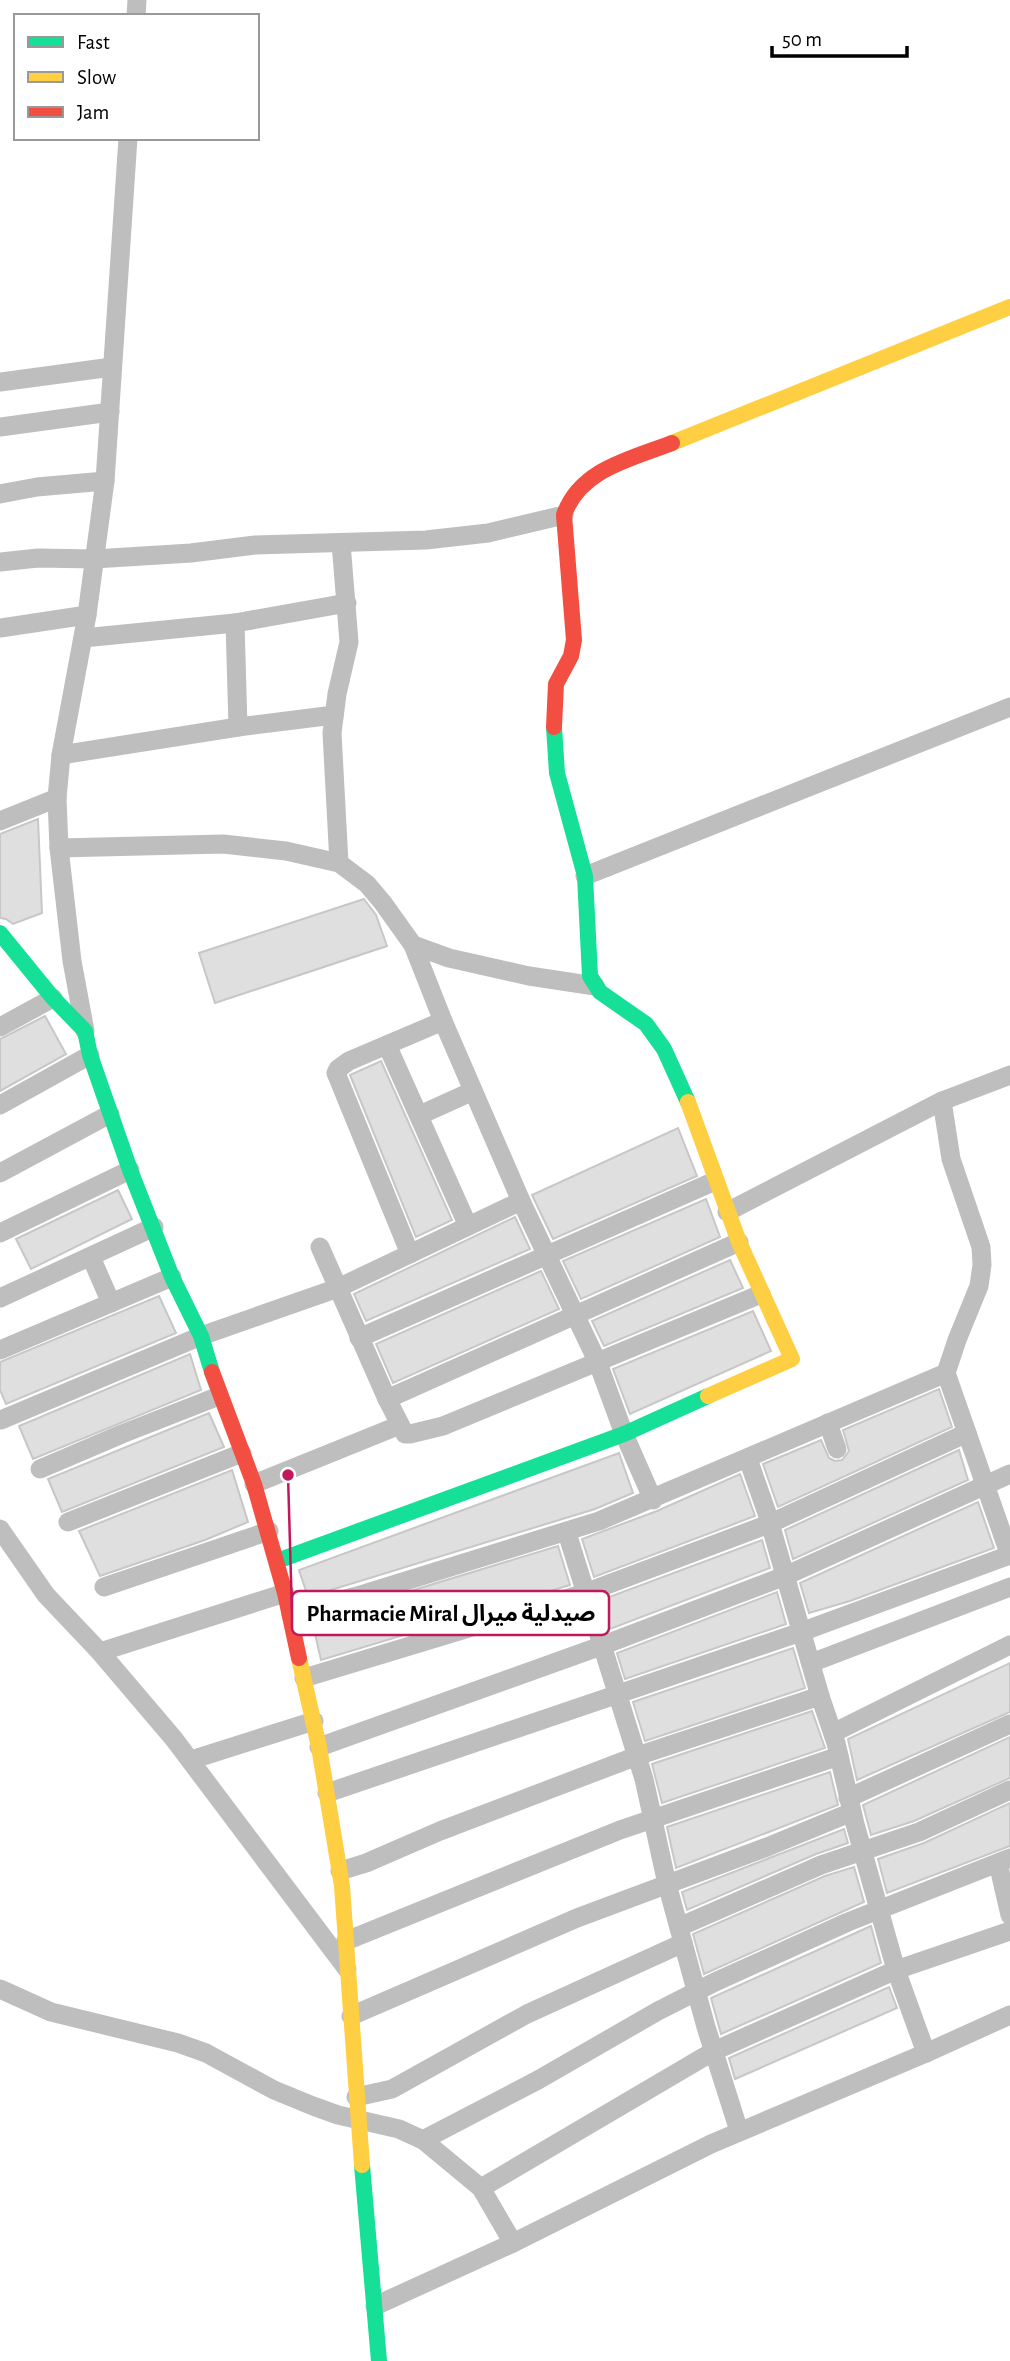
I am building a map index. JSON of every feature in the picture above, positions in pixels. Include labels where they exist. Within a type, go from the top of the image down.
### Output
[{"type":"street","points":[[128,140],[105,481],[87,615],[61,755],[57,798],[59,848],[72,961],[90,1055],[130,1170],[172,1276],[201,1336],[219,1396],[254,1485],[291,1614],[314,1721],[340,1871],[379,2361]]},
{"type":"street","points":[[277,1561],[624,1434],[792,1359],[739,1242],[692,1111],[656,1035],[636,1015],[608,999],[595,986],[588,962],[585,876],[562,795],[554,740],[556,684],[570,656],[574,640],[564,515],[568,502],[579,486],[603,470],[1010,307]]},
{"type":"street","points":[[0,383],[113,367]]},
{"type":"street","points":[[0,426],[110,412]]},
{"type":"street","points":[[0,494],[37,487],[105,481]]},
{"type":"street","points":[[0,562],[38,558],[94,559],[191,553],[255,545],[426,540],[488,533],[564,515]]},
{"type":"street","points":[[339,863],[332,733],[349,642],[341,543]]},
{"type":"street","points":[[83,638],[235,623],[347,603]]},
{"type":"street","points":[[0,628],[87,615]]},
{"type":"street","points":[[235,623],[238,727]]},
{"type":"street","points":[[585,876],[1010,708]]},
{"type":"street","points":[[61,755],[334,715]]},
{"type":"street","points":[[0,821],[57,798]]},
{"type":"street","points":[[59,848],[223,844],[286,851],[339,863],[367,884],[413,945],[521,1201],[598,1363],[624,1434],[653,1500]]},
{"type":"street","points":[[0,933],[53,998],[85,1031]]},
{"type":"street","points":[[413,945],[449,958],[529,976],[595,986]]},
{"type":"street","points":[[0,1027],[53,998]]},
{"type":"street","points":[[410,1254],[337,1073],[338,1069],[349,1061],[443,1021]]},
{"type":"street","points":[[387,1045],[468,1226]]},
{"type":"street","points":[[0,1104],[90,1055]]},
{"type":"street","points":[[727,1212],[942,1101],[1010,1074]]},
{"type":"street","points":[[420,1115],[473,1091]]},
{"type":"street","points":[[327,1793],[801,1632],[1010,1556],[946,1373],[979,1286],[982,1265],[981,1247],[951,1160],[942,1101]]},
{"type":"street","points":[[0,1173],[110,1114]]},
{"type":"street","points":[[0,1233],[130,1170]]},
{"type":"street","points":[[359,1338],[715,1181]]},
{"type":"street","points":[[1,1420],[201,1336],[338,1288],[521,1201]]},
{"type":"street","points":[[0,1298],[154,1227]]},
{"type":"street","points":[[387,1399],[739,1242]]},
{"type":"street","points":[[320,1247],[359,1338],[405,1434],[443,1426],[761,1294]]},
{"type":"street","points":[[91,1257],[111,1303]]},
{"type":"street","points":[[0,1350],[172,1276]]},
{"type":"street","points":[[291,1614],[567,1532],[653,1500],[946,1373]]},
{"type":"street","points":[[40,1469],[219,1396]]},
{"type":"street","points":[[828,1423],[837,1449]]},
{"type":"street","points":[[254,1485],[400,1425]]},
{"type":"street","points":[[304,1678],[585,1593],[769,1524],[967,1433]]},
{"type":"street","points":[[68,1522],[242,1453]]},
{"type":"street","points":[[748,1458],[833,1733],[896,1970],[926,2053]]},
{"type":"street","points":[[319,1747],[601,1646],[785,1576],[1010,1474]]},
{"type":"street","points":[[0,1529],[46,1595],[100,1652],[191,1760],[248,1840],[347,1969]]},
{"type":"street","points":[[104,1587],[268,1531]]},
{"type":"street","points":[[567,1532],[636,1756],[681,1935],[739,2131]]},
{"type":"street","points":[[811,1663],[1010,1587]]},
{"type":"street","points":[[100,1652],[285,1593]]},
{"type":"street","points":[[833,1733],[1010,1645]]},
{"type":"street","points":[[340,1871],[636,1756],[820,1696]]},
{"type":"street","points":[[191,1760],[314,1721]]},
{"type":"street","points":[[351,2016],[565,1922],[821,1826],[850,1805],[1010,1724]]},
{"type":"street","points":[[346,1941],[531,1865],[839,1756]]},
{"type":"street","points":[[356,2097],[392,2088],[774,1884],[919,1832],[1010,1790]]},
{"type":"street","points":[[423,2140],[698,1991],[786,1949],[1004,1860],[1010,1915]]},
{"type":"street","points":[[481,2188],[714,2051],[896,1970],[1010,1931]]},
{"type":"street","points":[[0,1989],[51,2012],[158,2037],[197,2050],[274,2090],[313,2106],[399,2129],[423,2140],[481,2188],[513,2243]]},
{"type":"street","points":[[375,2306],[513,2243],[739,2131],[1010,2015]]},
{"type":"building","points":[[38,819],[42,913],[13,924],[0,918],[0,834]]},
{"type":"building","points":[[364,899],[376,915],[387,946],[215,1003],[199,953]]},
{"type":"building","points":[[45,1016],[66,1054],[0,1091],[0,1039]]},
{"type":"building","points":[[381,1061],[452,1220],[416,1237],[350,1075]]},
{"type":"building","points":[[678,1128],[697,1176],[553,1239],[532,1195]]},
{"type":"building","points":[[118,1190],[132,1219],[31,1269],[16,1239]]},
{"type":"building","points":[[706,1199],[720,1237],[581,1299],[563,1261]]},
{"type":"building","points":[[515,1217],[530,1249],[366,1321],[354,1294]]},
{"type":"building","points":[[730,1260],[743,1288],[604,1346],[592,1321]]},
{"type":"building","points":[[541,1271],[559,1309],[393,1383],[376,1344]]},
{"type":"building","points":[[159,1296],[176,1333],[6,1404],[0,1390],[0,1362]]},
{"type":"building","points":[[753,1311],[771,1351],[630,1414],[613,1369]]},
{"type":"building","points":[[190,1354],[201,1390],[33,1459],[19,1426]]},
{"type":"building","points":[[939,1389],[952,1427],[778,1507],[763,1464],[821,1440],[829,1458],[842,1460],[849,1451],[843,1430]]},
{"type":"building","points":[[209,1413],[224,1447],[62,1512],[48,1479]]},
{"type":"building","points":[[959,1450],[968,1480],[793,1559],[785,1530]]},
{"type":"building","points":[[619,1453],[633,1493],[595,1509],[308,1597],[299,1570]]},
{"type":"building","points":[[232,1470],[248,1522],[205,1540],[100,1576],[79,1531]]},
{"type":"building","points":[[740,1474],[755,1516],[594,1577],[582,1539],[657,1511]]},
{"type":"building","points":[[978,1502],[994,1548],[850,1601],[809,1613],[800,1583]]},
{"type":"building","points":[[762,1540],[770,1568],[610,1629],[601,1600]]},
{"type":"building","points":[[558,1546],[570,1585],[321,1660],[312,1621]]},
{"type":"building","points":[[777,1592],[786,1624],[625,1679],[617,1653]]},
{"type":"building","points":[[793,1648],[805,1688],[645,1741],[633,1702]]},
{"type":"building","points":[[1010,1663],[1010,1712],[857,1780],[848,1739]]},
{"type":"building","points":[[812,1711],[825,1748],[662,1803],[652,1764]]},
{"type":"building","points":[[1010,1737],[1010,1778],[914,1821],[871,1835],[863,1805]]},
{"type":"building","points":[[830,1772],[838,1805],[676,1868],[667,1827]]},
{"type":"building","points":[[1010,1803],[1010,1846],[887,1893],[878,1859],[924,1843]]},
{"type":"building","points":[[844,1829],[848,1843],[816,1854],[687,1910],[682,1892]]},
{"type":"building","points":[[854,1867],[864,1902],[704,1974],[693,1934],[825,1876]]},
{"type":"building","points":[[871,1926],[881,1963],[721,2034],[711,1998]]},
{"type":"building","points":[[889,1987],[897,2008],[735,2079],[729,2058]]},
{"type":"traffic: fast","points":[[554,727],[557,773],[585,876],[590,976],[600,992],[646,1024],[664,1049],[688,1102]]},
{"type":"traffic: fast","points":[[0,933],[53,998],[85,1031],[90,1055],[130,1170],[172,1277],[201,1336],[212,1372]]},
{"type":"traffic: fast","points":[[277,1561],[624,1434],[708,1396]]},
{"type":"traffic: fast","points":[[362,2165],[379,2361]]},
{"type":"traffic: slow","points":[[672,443],[1010,307]]},
{"type":"traffic: slow","points":[[688,1102],[739,1242],[792,1359],[708,1396]]},
{"type":"traffic: slow","points":[[299,1658],[319,1747],[342,1886],[362,2165]]},
{"type":"traffic: jam","points":[[554,727],[556,684],[571,656],[574,640],[564,515],[572,499],[594,476],[624,461],[672,443]]},
{"type":"traffic: jam","points":[[212,1372],[254,1484],[285,1593],[299,1658]]},
{"type":"place","name":"Pharmacie Miral صيدلية ميرال","points":[[288,1475]]}]
